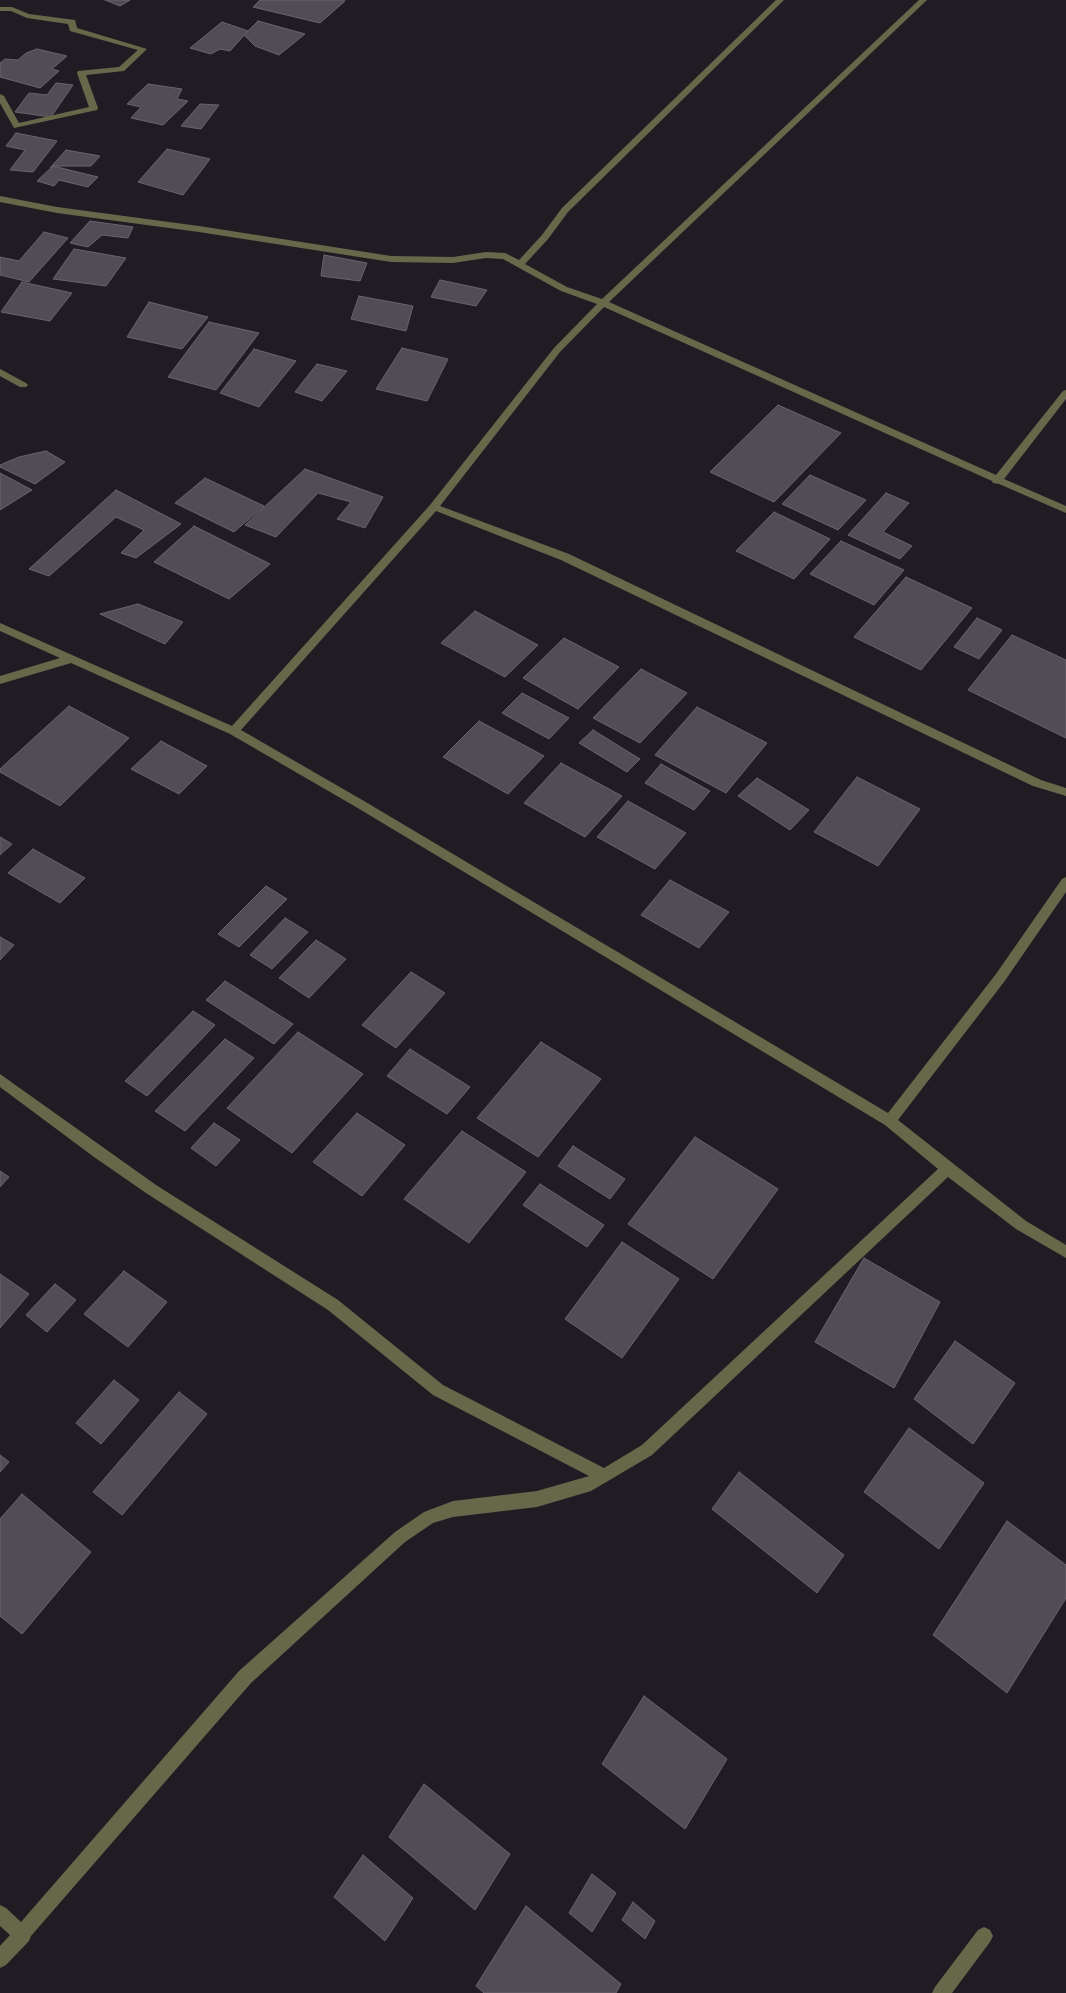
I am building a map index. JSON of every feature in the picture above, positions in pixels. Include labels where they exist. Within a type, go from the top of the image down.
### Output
[{"type":"street","points":[[520,264],[545,237],[565,210],[780,0]]},
{"type":"street","points":[[234,731],[434,507],[557,350],[603,303],[923,0]]},
{"type":"street","points":[[0,9],[12,9],[27,16],[72,22],[73,29],[143,49],[121,69],[81,73],[94,108],[17,126],[0,96]]},
{"type":"street","points":[[0,199],[57,210],[391,259],[453,260],[492,255],[505,256],[564,289],[603,303],[1066,510]]},
{"type":"street","points":[[0,372],[23,386]]},
{"type":"street","points":[[998,481],[1066,393]]},
{"type":"street","points":[[434,507],[565,557],[1037,783],[1066,792]]},
{"type":"street","points":[[0,627],[234,731],[558,921],[890,1121],[948,1169],[1021,1225],[1066,1252]]},
{"type":"street","points":[[0,680],[72,659]]},
{"type":"street","points":[[890,1121],[1000,978],[1066,882]]},
{"type":"street","points":[[0,1080],[151,1189],[332,1305],[438,1390],[604,1476]]},
{"type":"street","points":[[0,1959],[23,1935],[245,1677],[400,1537],[429,1517],[453,1509],[537,1499],[591,1484],[647,1450],[948,1169]]},
{"type":"street","points":[[0,1914],[23,1935]]},
{"type":"street","points":[[941,1993],[984,1936]]},
{"type":"building","points":[[105,0],[130,0],[120,6]]},
{"type":"building","points":[[260,0],[345,1],[320,23],[253,7]]},
{"type":"building","points":[[258,21],[305,34],[279,55],[255,46],[244,35]]},
{"type":"building","points":[[222,22],[248,31],[230,51],[220,49],[211,54],[190,48]]},
{"type":"building","points":[[37,49],[67,56],[52,69],[59,71],[40,88],[0,77],[0,63],[5,59],[18,60],[26,53]]},
{"type":"building","points":[[56,83],[73,85],[51,117],[15,112],[29,93],[47,95]]},
{"type":"building","points":[[148,84],[182,89],[177,99],[188,101],[163,125],[131,118],[141,107],[127,104]]},
{"type":"building","points":[[200,104],[219,105],[201,129],[181,126]]},
{"type":"building","points":[[16,133],[57,141],[33,172],[10,170],[25,150],[6,146]]},
{"type":"building","points":[[167,149],[210,159],[183,195],[138,182]]},
{"type":"building","points":[[66,150],[100,156],[91,166],[53,166],[50,168]]},
{"type":"building","points":[[53,166],[98,177],[88,187],[59,180],[54,186],[37,181]]},
{"type":"building","points":[[90,221],[133,227],[128,238],[102,235],[88,247],[70,243]]},
{"type":"building","points":[[44,232],[68,238],[29,282],[0,275],[0,257],[19,261]]},
{"type":"building","points":[[74,249],[126,258],[106,286],[53,279]]},
{"type":"building","points":[[324,255],[367,263],[360,281],[321,276]]},
{"type":"building","points":[[440,280],[487,290],[476,306],[431,297]]},
{"type":"building","points":[[22,282],[72,293],[50,321],[1,312]]},
{"type":"building","points":[[359,296],[413,306],[406,331],[351,319]]},
{"type":"building","points":[[149,302],[208,317],[182,349],[127,337]]},
{"type":"building","points":[[209,322],[259,333],[216,390],[168,377]]},
{"type":"building","points":[[402,348],[448,359],[427,401],[376,389]]},
{"type":"building","points":[[254,349],[296,361],[259,407],[220,393]]},
{"type":"building","points":[[317,364],[347,371],[322,401],[295,392]]},
{"type":"building","points":[[778,405],[841,433],[774,502],[710,472]]},
{"type":"building","points":[[46,451],[65,462],[35,484],[0,467],[0,465],[19,457]]},
{"type":"building","points":[[305,469],[383,497],[365,528],[337,519],[351,502],[318,493],[276,537],[245,525]]},
{"type":"building","points":[[0,473],[32,490],[0,510]]},
{"type":"building","points":[[810,475],[866,500],[838,530],[782,504]]},
{"type":"building","points":[[205,478],[264,506],[234,532],[175,503]]},
{"type":"building","points":[[116,490],[181,524],[136,558],[121,553],[144,530],[116,517],[49,576],[29,569]]},
{"type":"building","points":[[886,493],[909,503],[883,532],[912,546],[900,559],[848,535]]},
{"type":"building","points":[[774,512],[830,539],[794,579],[736,551]]},
{"type":"building","points":[[194,526],[270,564],[229,599],[154,562]]},
{"type":"building","points":[[841,541],[904,570],[874,605],[810,574]]},
{"type":"building","points":[[906,577],[972,608],[921,670],[854,637]]},
{"type":"building","points":[[138,604],[183,622],[165,644],[100,614]]},
{"type":"building","points":[[475,611],[538,645],[505,677],[441,643]]},
{"type":"building","points":[[977,618],[1002,630],[979,659],[954,647]]},
{"type":"building","points":[[1012,635],[1066,660],[1066,738],[968,690]]},
{"type":"building","points":[[564,638],[619,667],[578,709],[523,678]]},
{"type":"building","points":[[641,669],[687,693],[640,743],[593,718]]},
{"type":"building","points":[[522,693],[569,718],[549,739],[502,713]]},
{"type":"building","points":[[69,706],[129,738],[60,806],[0,772],[0,769]]},
{"type":"building","points":[[697,707],[767,743],[726,793],[655,755]]},
{"type":"building","points":[[479,721],[544,756],[508,794],[443,757]]},
{"type":"building","points":[[593,730],[640,759],[627,772],[579,743]]},
{"type":"building","points":[[161,741],[207,766],[179,794],[131,769]]},
{"type":"building","points":[[561,763],[622,796],[585,837],[524,803]]},
{"type":"building","points":[[661,764],[710,791],[694,810],[645,783]]},
{"type":"building","points":[[857,777],[920,809],[878,866],[814,832]]},
{"type":"building","points":[[757,778],[809,810],[790,830],[738,796]]},
{"type":"building","points":[[628,801],[686,833],[655,869],[597,837]]},
{"type":"building","points":[[0,837],[12,844],[0,855]]},
{"type":"building","points":[[33,849],[85,878],[60,903],[8,873]]},
{"type":"building","points":[[670,880],[729,912],[699,948],[641,915]]},
{"type":"building","points":[[266,886],[287,899],[239,947],[218,934]]},
{"type":"building","points":[[285,918],[308,932],[272,969],[250,955]]},
{"type":"building","points":[[0,937],[14,945],[0,960]]},
{"type":"building","points":[[316,940],[346,959],[309,998],[279,978]]},
{"type":"building","points":[[411,972],[445,993],[396,1048],[362,1025]]},
{"type":"building","points":[[225,981],[293,1024],[274,1044],[206,1000]]},
{"type":"building","points":[[193,1011],[215,1025],[147,1096],[125,1081]]},
{"type":"building","points":[[298,1032],[363,1074],[292,1153],[227,1108]]},
{"type":"building","points":[[225,1039],[254,1058],[185,1131],[155,1111]]},
{"type":"building","points":[[541,1042],[601,1079],[538,1157],[477,1118]]},
{"type":"building","points":[[410,1049],[470,1087],[447,1114],[387,1076]]},
{"type":"building","points":[[357,1113],[405,1145],[362,1196],[313,1162]]},
{"type":"building","points":[[214,1123],[240,1140],[216,1166],[191,1148]]},
{"type":"building","points":[[462,1131],[526,1172],[469,1243],[404,1199]]},
{"type":"building","points":[[695,1137],[778,1189],[713,1279],[628,1224]]},
{"type":"building","points":[[573,1146],[625,1179],[610,1199],[558,1166]]},
{"type":"building","points":[[0,1171],[9,1177],[0,1187]]},
{"type":"building","points":[[540,1184],[604,1225],[587,1247],[523,1205]]},
{"type":"building","points":[[622,1242],[679,1279],[622,1358],[565,1319]]},
{"type":"building","points":[[864,1258],[940,1302],[894,1388],[815,1342]]},
{"type":"building","points":[[124,1271],[167,1302],[128,1347],[84,1314]]},
{"type":"building","points":[[0,1274],[29,1294],[0,1328]]},
{"type":"building","points":[[55,1284],[76,1300],[47,1332],[26,1315]]},
{"type":"building","points":[[955,1341],[1015,1383],[973,1444],[914,1399]]},
{"type":"building","points":[[114,1380],[139,1400],[101,1444],[76,1423]]},
{"type":"building","points":[[179,1392],[207,1414],[122,1515],[93,1492]]},
{"type":"building","points":[[909,1428],[984,1483],[939,1549],[864,1492]]},
{"type":"building","points":[[0,1455],[9,1462],[0,1472]]},
{"type":"building","points":[[739,1472],[844,1555],[817,1593],[712,1509]]},
{"type":"building","points":[[22,1494],[91,1552],[22,1634],[0,1616],[0,1519]]},
{"type":"building","points":[[1007,1521],[1066,1565],[1066,1598],[1007,1693],[933,1635]]},
{"type":"building","points":[[644,1696],[727,1759],[685,1829],[602,1764]]},
{"type":"building","points":[[424,1784],[510,1854],[475,1910],[389,1837]]},
{"type":"building","points":[[363,1855],[413,1898],[385,1941],[334,1897]]},
{"type":"building","points":[[592,1874],[616,1893],[592,1932],[569,1913]]},
{"type":"building","points":[[633,1902],[655,1921],[645,1939],[622,1920]]},
{"type":"building","points":[[526,1906],[621,1984],[616,1993],[484,1993],[476,1986]]}]
